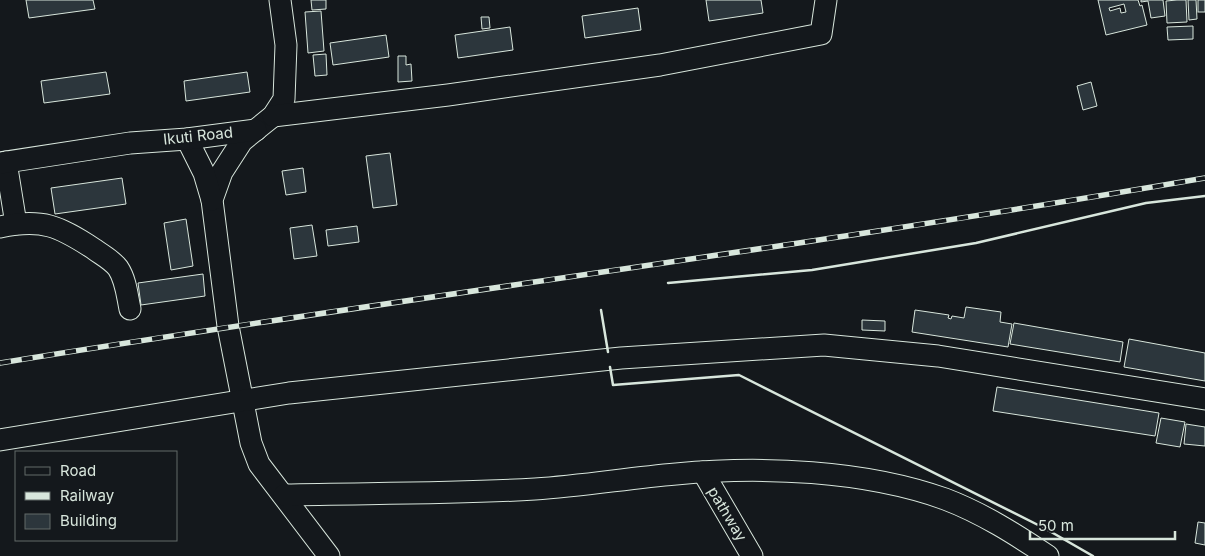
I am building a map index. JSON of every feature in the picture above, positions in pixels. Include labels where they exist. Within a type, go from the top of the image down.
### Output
[{"type":"street","points":[[212,200],[222,172],[232,155],[242,141],[273,116],[284,99],[286,45],[280,0]]},
{"type":"street","points":[[273,116],[448,95],[660,65],[821,34],[826,0]]},
{"type":"street","name":"Ikuti Road","points":[[3,162],[137,142],[187,139],[256,130]]},
{"type":"street","points":[[187,139],[204,173],[212,200],[228,326],[247,431],[259,464],[329,556]]},
{"type":"street","points":[[3,162],[8,226],[46,224],[62,229],[106,257],[115,264],[121,274],[130,309]]},
{"type":"street","points":[[0,440],[241,399],[621,358],[824,345],[938,356],[1205,399]]},
{"type":"street","points":[[284,495],[535,489],[703,472],[796,472],[892,485],[953,503],[998,524],[1048,556]]},
{"type":"street","name":"pathway","points":[[703,472],[752,556]]},
{"type":"building","points":[[26,0],[93,0],[95,9],[29,18]]},
{"type":"building","points":[[311,0],[326,0],[326,9],[312,10]]},
{"type":"building","points":[[706,0],[761,0],[763,13],[709,21]]},
{"type":"building","points":[[1098,0],[1138,0],[1140,6],[1142,5],[1147,25],[1106,35]],"holes":[[[1124,4],[1126,12],[1121,13],[1120,8],[1110,11],[1109,8]]]},
{"type":"building","points":[[1141,0],[1163,0],[1165,16],[1151,18],[1148,1],[1141,2]]},
{"type":"building","points":[[1186,0],[1187,22],[1167,23],[1166,1]]},
{"type":"building","points":[[1188,0],[1196,0],[1197,19],[1189,20]]},
{"type":"building","points":[[1198,0],[1205,0],[1205,12],[1198,12]]},
{"type":"building","points":[[638,8],[641,30],[585,38],[582,16]]},
{"type":"building","points":[[321,11],[324,51],[308,53],[305,12]]},
{"type":"building","points":[[481,17],[489,17],[490,28],[482,29]]},
{"type":"building","points":[[1193,26],[1193,39],[1168,40],[1167,27]]},
{"type":"building","points":[[510,27],[513,50],[458,58],[455,35]]},
{"type":"building","points":[[386,35],[389,57],[333,65],[330,43]]},
{"type":"building","points":[[326,54],[327,75],[315,76],[313,55]]},
{"type":"building","points":[[398,56],[406,56],[406,65],[411,64],[412,81],[398,82]]},
{"type":"building","points":[[106,72],[110,94],[44,103],[41,81]]},
{"type":"building","points":[[247,72],[250,92],[186,101],[184,81]]},
{"type":"building","points":[[1091,82],[1097,106],[1083,110],[1077,86]]},
{"type":"building","points":[[390,153],[397,205],[373,208],[366,156]]},
{"type":"building","points":[[303,168],[306,192],[286,195],[282,171]]},
{"type":"building","points":[[122,178],[126,204],[55,214],[51,188]]},
{"type":"building","points":[[186,219],[193,266],[171,270],[164,223]]},
{"type":"building","points":[[312,225],[317,256],[294,259],[290,228]]},
{"type":"building","points":[[357,226],[359,242],[328,246],[326,230]]},
{"type":"building","points":[[203,274],[205,296],[141,305],[138,283]]},
{"type":"building","points":[[966,307],[1001,312],[1000,322],[1012,324],[1008,347],[912,332],[915,310],[949,315],[948,318],[951,319],[952,316],[964,318]]},
{"type":"building","points":[[862,320],[885,321],[885,331],[862,330]]},
{"type":"building","points":[[1014,323],[1123,342],[1120,362],[1010,344]]},
{"type":"building","points":[[1129,339],[1205,353],[1205,381],[1124,367]]},
{"type":"building","points":[[997,387],[1159,413],[1155,436],[993,411]]},
{"type":"building","points":[[1161,418],[1185,422],[1180,447],[1156,443]]},
{"type":"building","points":[[1186,424],[1205,427],[1205,446],[1184,444]]},
{"type":"building","points":[[1198,522],[1205,523],[1205,545],[1195,543]]},
{"type":"railway","points":[[0,363],[301,316],[904,227],[1205,178]]},
{"type":"wall","points":[[668,283],[812,270],[976,243],[1146,203],[1205,196]]},
{"type":"wall","points":[[601,310],[608,352]]},
{"type":"wall","points":[[610,367],[613,385],[739,375],[1046,529],[1093,556]]}]
